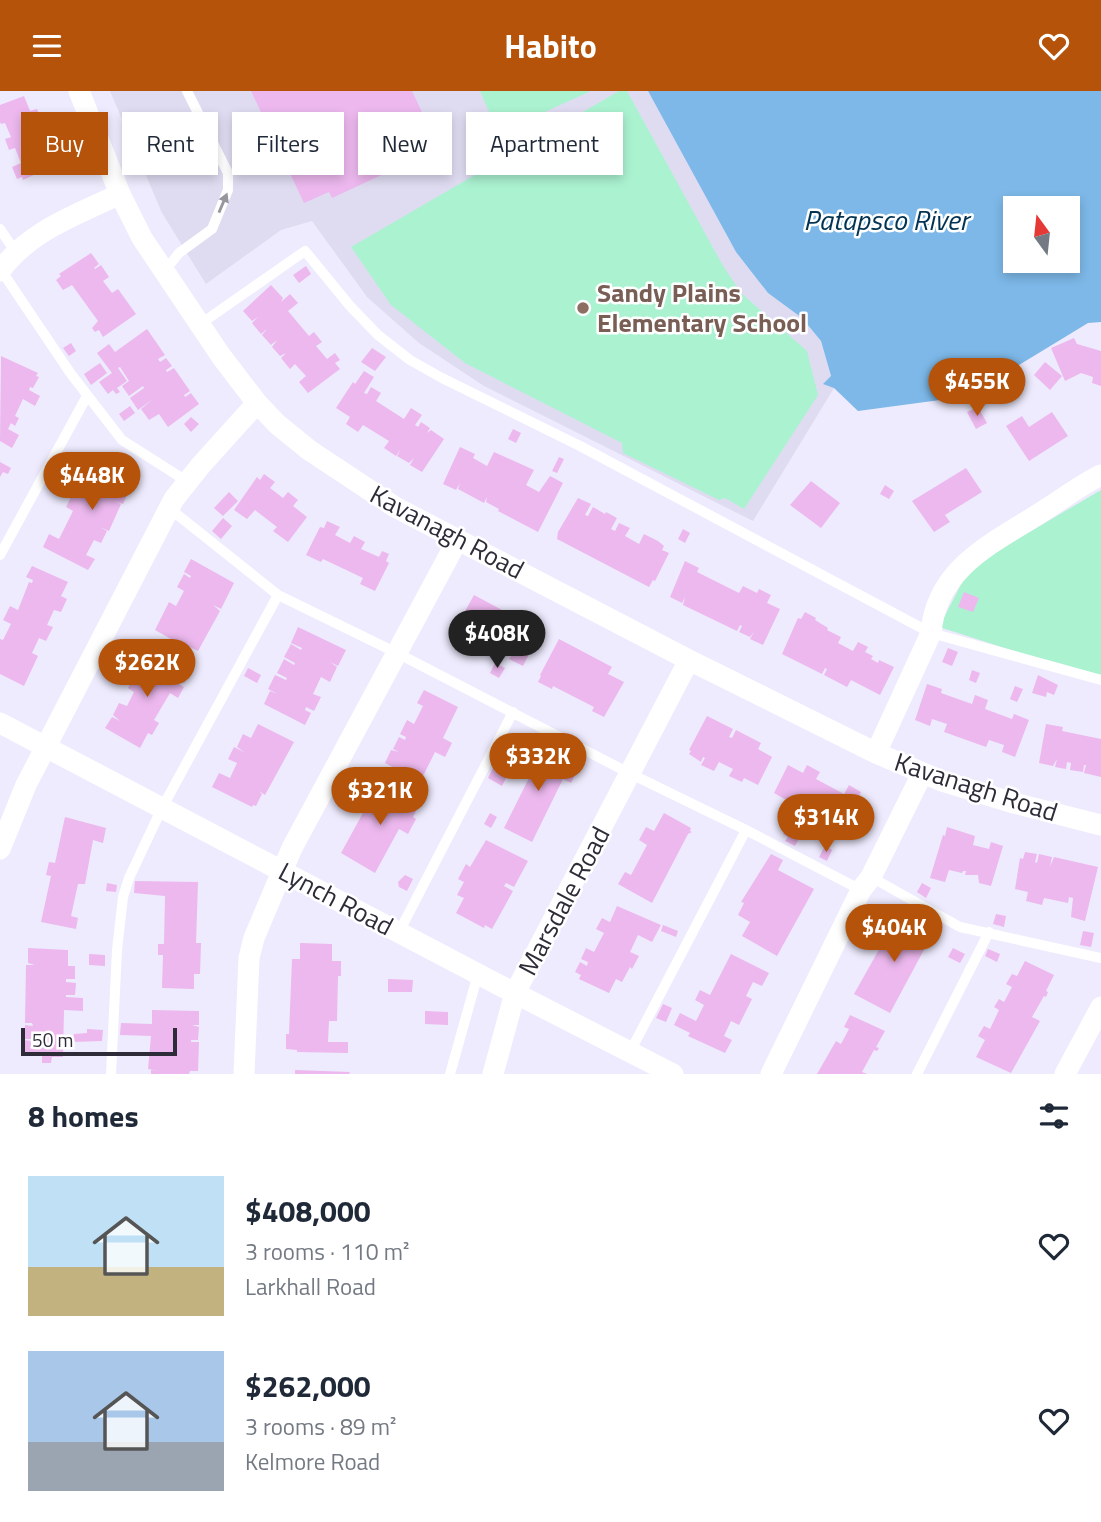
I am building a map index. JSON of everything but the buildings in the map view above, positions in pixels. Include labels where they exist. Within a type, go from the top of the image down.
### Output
[{"type":"street","name":"Kavanagh Road","points":[[79,91],[120,194],[142,238],[199,325],[257,403],[277,424],[309,450],[395,507],[689,660],[876,753],[922,774],[1010,802],[1101,825]]},
{"type":"street","points":[[0,270],[15,251],[49,228],[120,194]]},
{"type":"street","points":[[0,849],[26,785],[169,508],[188,482],[257,403]]},
{"type":"street","points":[[876,753],[932,633],[933,614],[938,600],[955,574],[974,555],[1101,475]]},
{"type":"street","points":[[244,1074],[249,958],[254,938],[281,870],[458,539]]},
{"type":"street","name":"Marsdale Road","points":[[493,1074],[515,993],[689,660]]},
{"type":"street","name":"Lynch Road","points":[[0,723],[673,1074]]},
{"type":"street","points":[[771,1074],[922,774]]},
{"type":"street","points":[[1065,1074],[1101,1007]]},
{"type":"lane","points":[[164,272],[179,253],[212,229],[228,190],[228,173],[187,91]]},
{"type":"lane","points":[[0,229],[15,251]]},
{"type":"lane","points":[[199,325],[305,251],[350,306],[378,335],[410,360],[442,378],[580,446],[932,633],[1101,680]]},
{"type":"lane","points":[[0,270],[87,396],[122,440],[188,482]]},
{"type":"lane","points":[[0,555],[87,396]]},
{"type":"lane","points":[[169,508],[278,595],[631,774],[960,927],[1101,958]]},
{"type":"lane","points":[[111,1074],[117,950],[128,878],[162,808],[278,595]]},
{"type":"lane","points":[[399,932],[513,712]]},
{"type":"lane","points":[[630,1052],[746,829]]},
{"type":"lane","points":[[917,1074],[989,932]]},
{"type":"lane","points":[[450,1074],[478,974]]},
{"type":"shaded area","name":"Sandy Plains Elementary School","points":[[110,91],[648,91],[736,252],[768,293],[802,318],[821,341],[834,388],[753,521],[484,386],[419,343],[367,297],[312,221],[281,230],[206,284],[162,213],[146,175],[218,175],[218,112],[122,112],[122,119]]},
{"type":"green space","points":[[480,91],[589,91],[545,112],[489,112]]},
{"type":"green space","points":[[619,91],[627,91],[722,264],[741,293],[807,351],[818,395],[744,509],[725,498],[719,500],[623,453],[622,443],[465,363],[391,305],[351,247],[475,175],[623,175],[623,112],[583,112]]},
{"type":"green space","points":[[1101,490],[1101,675],[1036,658],[939,627],[967,573],[999,550]]},
{"type":"water","name":"Patapsco River","points":[[648,91],[1101,91],[1101,322],[1088,323],[1019,365],[940,400],[858,411],[834,388],[823,384],[831,376],[821,341],[802,318],[768,293],[736,252]]},
{"type":"place","name":"Sandy Plains Elementary School","points":[[583,308]]}]
